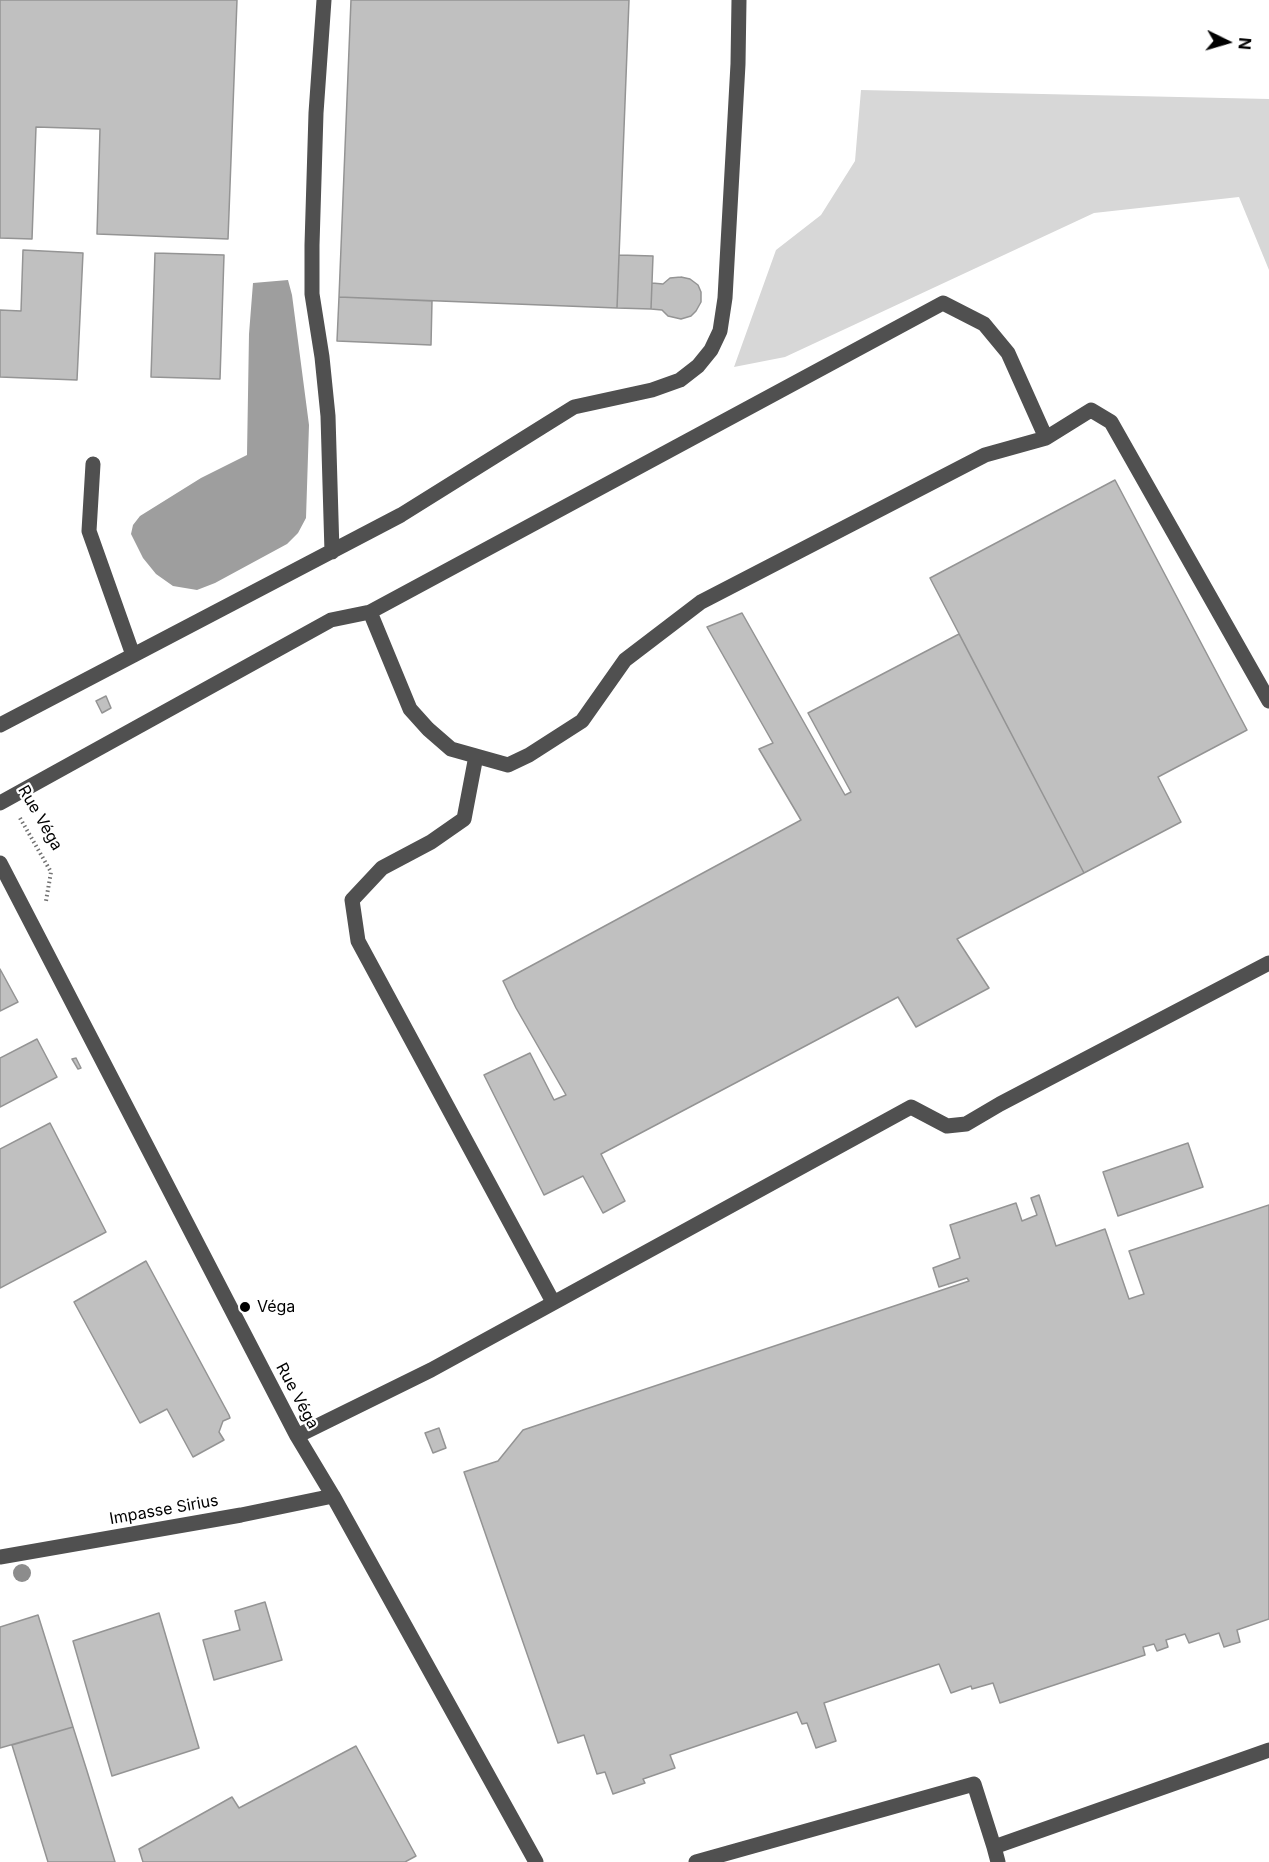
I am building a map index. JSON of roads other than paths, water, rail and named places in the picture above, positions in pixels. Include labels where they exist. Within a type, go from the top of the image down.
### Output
[{"type":"street","points":[[324,0],[316,113],[312,284],[328,416],[332,552]]},
{"type":"street","points":[[0,724],[401,515],[574,407],[652,390],[680,380],[698,366],[711,350],[720,331],[725,298],[738,64],[739,0]]},
{"type":"street","points":[[4,801],[331,620],[370,612],[943,303],[984,324],[1008,353],[1047,438]]},
{"type":"street","points":[[370,612],[410,709],[428,729],[452,749],[508,765],[529,755],[582,721],[625,660],[701,602],[985,455],[1047,438],[1091,410],[1111,422],[1269,701]]},
{"type":"street","points":[[93,464],[89,531],[133,655]]},
{"type":"street","points":[[476,756],[464,819],[431,842],[382,868],[352,900],[356,930],[358,941],[553,1302]]},
{"type":"street","name":"Rue Véga","points":[[0,863],[297,1436],[333,1496],[536,1862]]},
{"type":"street","points":[[297,1436],[431,1370],[911,1107],[947,1126],[966,1124],[1269,963]]},
{"type":"street","name":"Impasse Sirius","points":[[0,1557],[241,1515],[333,1496]]},
{"type":"street","points":[[696,1862],[974,1784],[996,1855],[1269,1750]]},
{"type":"place","name":"Véga","points":[[245,1307]]}]
